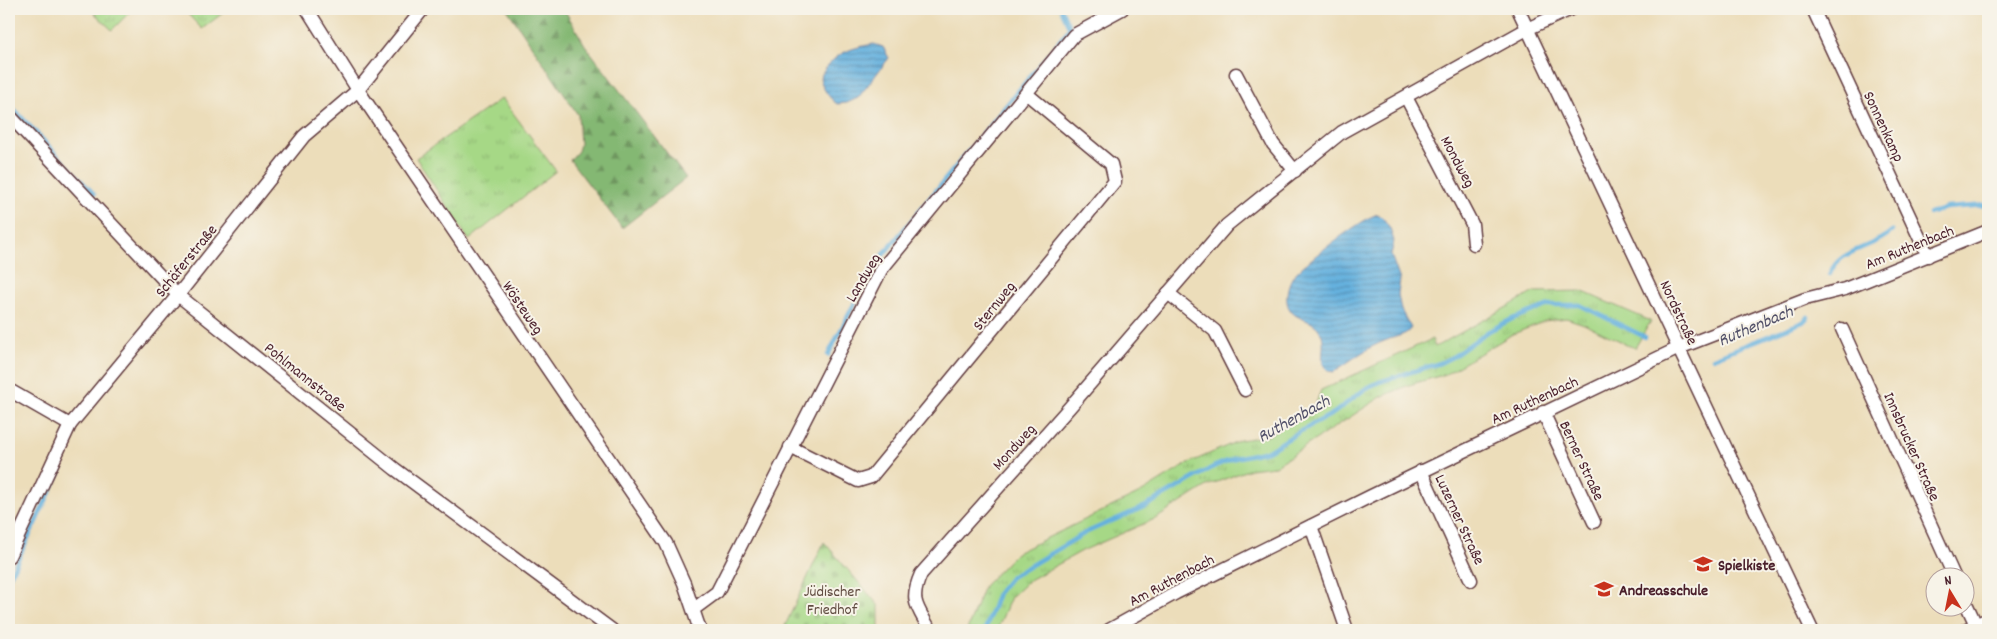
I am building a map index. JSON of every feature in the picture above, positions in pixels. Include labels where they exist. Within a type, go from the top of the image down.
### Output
[{"type":"street","name":"Wösteweg","points":[[306,9],[358,90],[666,543],[694,609],[700,630]]},
{"type":"street","name":"Schäferstraße","points":[[9,556],[70,425],[178,296],[304,136],[358,90],[423,9]]},
{"type":"street","name":"Landweg","points":[[694,609],[717,592],[881,270],[1074,35],[1122,9]]},
{"type":"street","name":"Nordstraße","points":[[1518,9],[1812,630]]},
{"type":"street","points":[[1527,29],[1571,9]]},
{"type":"street","name":"Sonnenkamp","points":[[1813,9],[1928,256]]},
{"type":"street","name":"Mondweg","points":[[930,630],[915,602],[914,589],[921,574],[1069,408],[1227,225],[1342,132],[1527,29]]},
{"type":"street","points":[[1236,74],[1273,144],[1295,171]]},
{"type":"street","name":"Sternweg","points":[[790,447],[858,481],[871,478],[1115,181],[1111,164],[1026,94]]},
{"type":"street","name":"Mondweg","points":[[1406,97],[1472,224],[1474,244]]},
{"type":"street","name":"Pohlmannstraße","points":[[9,115],[178,296],[396,469],[612,630]]},
{"type":"street","name":"Am Ruthenbach","points":[[1109,630],[1176,593],[1421,471],[1679,348],[1804,299],[1845,289],[1988,231]]},
{"type":"street","points":[[1168,292],[1215,331],[1245,390]]},
{"type":"street","name":"Innsbrucker Straße","points":[[1842,329],[1949,566]]},
{"type":"street","points":[[9,390],[70,425]]},
{"type":"street","name":"Berner Straße","points":[[1543,412],[1594,522]]},
{"type":"street","name":"Luzerner Straße","points":[[1421,471],[1471,580]]},
{"type":"street","points":[[1312,526],[1347,630]]},
{"type":"street","points":[[1970,627],[1988,619]]},
{"type":"green space","points":[[90,9],[133,9],[112,30]]},
{"type":"green space","points":[[183,9],[228,9],[202,29]]},
{"type":"green space","points":[[507,9],[564,9],[585,45],[686,178],[622,228],[570,160],[578,151],[580,144],[578,115]]},
{"type":"green space","points":[[502,98],[556,171],[469,240],[416,158]]},
{"type":"green space","points":[[1581,291],[1651,321],[1635,348],[1584,324],[1566,318],[1545,321],[1511,335],[1446,374],[1409,385],[1381,397],[1275,466],[1250,469],[1207,486],[1157,518],[1082,551],[1028,581],[1011,597],[997,630],[967,630],[984,586],[1016,553],[1142,492],[1189,463],[1240,440],[1268,436],[1315,405],[1321,390],[1432,339],[1435,347],[1534,292]]},
{"type":"green space","name":"Jüdischer Friedhof","points":[[824,542],[879,606],[879,630],[783,630]]},
{"type":"water","points":[[874,44],[883,47],[889,58],[858,98],[847,103],[837,104],[828,96],[820,78],[830,63],[842,54],[849,50]]},
{"type":"water","points":[[1378,214],[1390,228],[1394,241],[1391,255],[1400,280],[1398,294],[1401,310],[1411,328],[1404,334],[1373,346],[1333,372],[1324,366],[1323,338],[1318,328],[1314,324],[1296,316],[1289,308],[1287,300],[1288,286],[1294,275],[1309,261],[1348,231]]},
{"type":"waterway","points":[[828,355],[873,267],[1070,28],[1061,9]]},
{"type":"waterway","points":[[9,104],[94,194]]},
{"type":"waterway","name":"Ruthenbach","points":[[1929,214],[1946,208],[1988,205]]},
{"type":"waterway","name":"Ruthenbach","points":[[1830,274],[1840,259],[1875,242],[1892,231]]},
{"type":"waterway","name":"Ruthenbach","points":[[985,630],[998,593],[1011,577],[1085,533],[1146,506],[1215,466],[1235,458],[1268,451],[1334,413],[1365,389],[1379,382],[1440,363],[1454,356],[1487,332],[1512,319],[1549,305],[1580,305],[1645,337]]},
{"type":"waterway","name":"Ruthenbach","points":[[1713,358],[1803,322],[1808,317]]},
{"type":"waterway","points":[[9,578],[61,469]]},
{"type":"place","name":"Spielkiste","points":[[1703,564]]},
{"type":"place","name":"Andreasschule","points":[[1604,589]]}]
